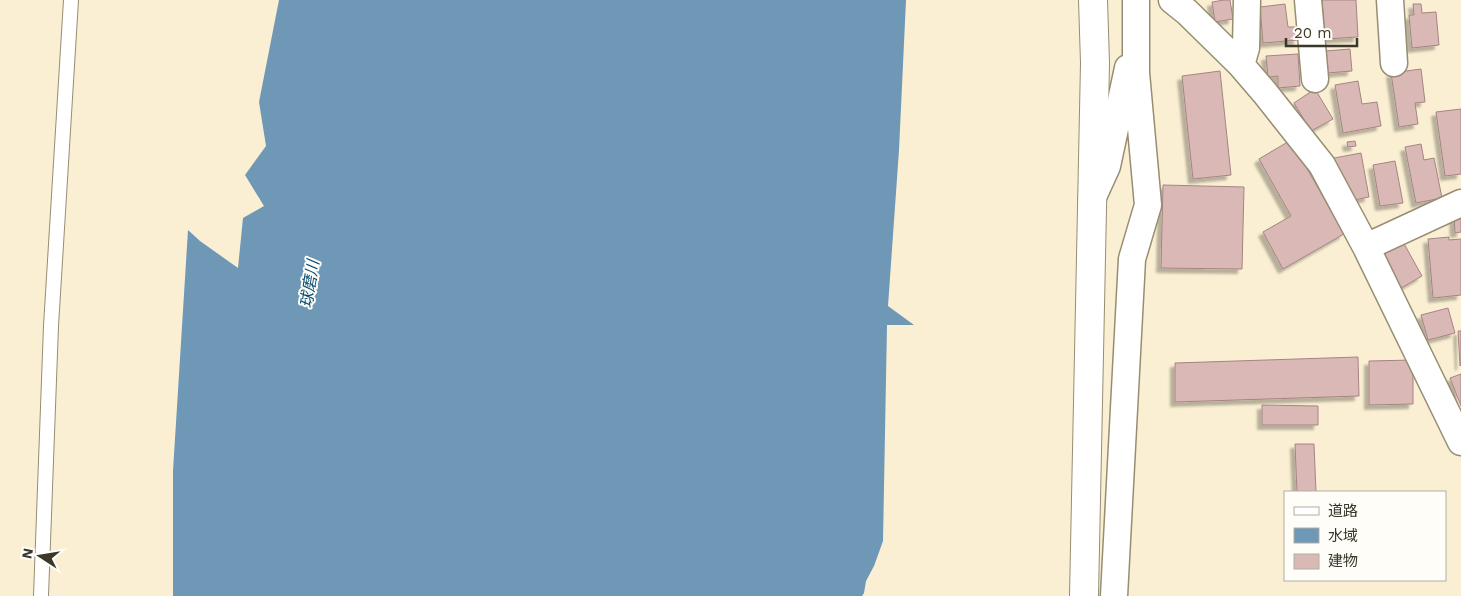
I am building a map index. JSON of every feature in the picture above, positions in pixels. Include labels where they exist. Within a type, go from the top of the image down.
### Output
[{"type":"street","points":[[1084,596],[1095,62],[1093,0]]},
{"type":"street","points":[[1114,596],[1132,259],[1148,205],[1136,73],[1136,0]]},
{"type":"street","points":[[1172,0],[1187,12],[1241,65],[1322,165],[1366,247],[1461,442]]},
{"type":"street","points":[[1241,65],[1246,48],[1247,0]]},
{"type":"street","points":[[1308,0],[1315,79]]},
{"type":"street","points":[[1390,0],[1394,63]]},
{"type":"street","points":[[1092,200],[1107,166],[1135,36]]},
{"type":"street","points":[[1366,247],[1461,204]]},
{"type":"lane","points":[[41,596],[51,326],[71,0]]},
{"type":"water","name":"球磨川","points":[[279,0],[906,0],[899,150],[888,306],[914,325],[887,325],[883,541],[866,581],[862,596],[173,596],[173,471],[188,230],[238,268],[243,218],[264,206],[245,175],[266,146],[259,102]]},
{"type":"building","points":[[1230,0],[1233,19],[1215,22],[1212,2]]},
{"type":"building","points":[[1322,0],[1356,0],[1358,37],[1325,39]]},
{"type":"building","points":[[1285,4],[1288,27],[1297,27],[1298,40],[1263,43],[1260,7]]},
{"type":"building","points":[[1413,4],[1421,4],[1422,13],[1436,12],[1439,45],[1412,48],[1409,15],[1414,15]]},
{"type":"building","points":[[1350,49],[1352,71],[1327,73],[1325,51]]},
{"type":"building","points":[[1298,54],[1300,86],[1278,88],[1278,76],[1268,77],[1266,56]]},
{"type":"building","points":[[1421,69],[1425,102],[1415,103],[1418,124],[1399,127],[1391,73]]},
{"type":"building","points":[[1220,71],[1231,175],[1193,179],[1182,76]]},
{"type":"building","points":[[1358,81],[1362,104],[1377,102],[1381,126],[1343,133],[1335,85]]},
{"type":"building","points":[[1315,89],[1333,119],[1311,131],[1294,103]]},
{"type":"building","points":[[1461,109],[1461,174],[1445,176],[1436,112]]},
{"type":"building","points":[[1291,140],[1344,234],[1283,269],[1263,232],[1291,216],[1259,159]]},
{"type":"building","points":[[1355,141],[1356,146],[1348,147],[1347,142]]},
{"type":"building","points":[[1421,144],[1424,160],[1434,158],[1442,198],[1416,203],[1405,147]]},
{"type":"building","points":[[1361,153],[1369,197],[1349,201],[1345,178],[1337,179],[1334,158]]},
{"type":"building","points":[[1395,161],[1403,203],[1380,206],[1373,165]]},
{"type":"building","points":[[1163,185],[1244,187],[1242,269],[1161,268]]},
{"type":"building","points":[[1454,216],[1461,216],[1461,232],[1455,233]]},
{"type":"building","points":[[1449,237],[1449,240],[1461,239],[1461,295],[1433,298],[1428,239]]},
{"type":"building","points":[[1402,240],[1422,276],[1396,291],[1375,255]]},
{"type":"building","points":[[1448,308],[1455,333],[1428,340],[1421,315]]},
{"type":"building","points":[[1458,331],[1461,331],[1460,366]]},
{"type":"building","points":[[1358,357],[1359,396],[1175,402],[1175,363]]},
{"type":"building","points":[[1413,360],[1413,404],[1369,405],[1369,361]]},
{"type":"building","points":[[1461,374],[1461,406],[1450,378]]},
{"type":"building","points":[[1262,405],[1318,406],[1318,425],[1262,425]]},
{"type":"building","points":[[1295,444],[1314,444],[1316,491],[1297,491]]}]
